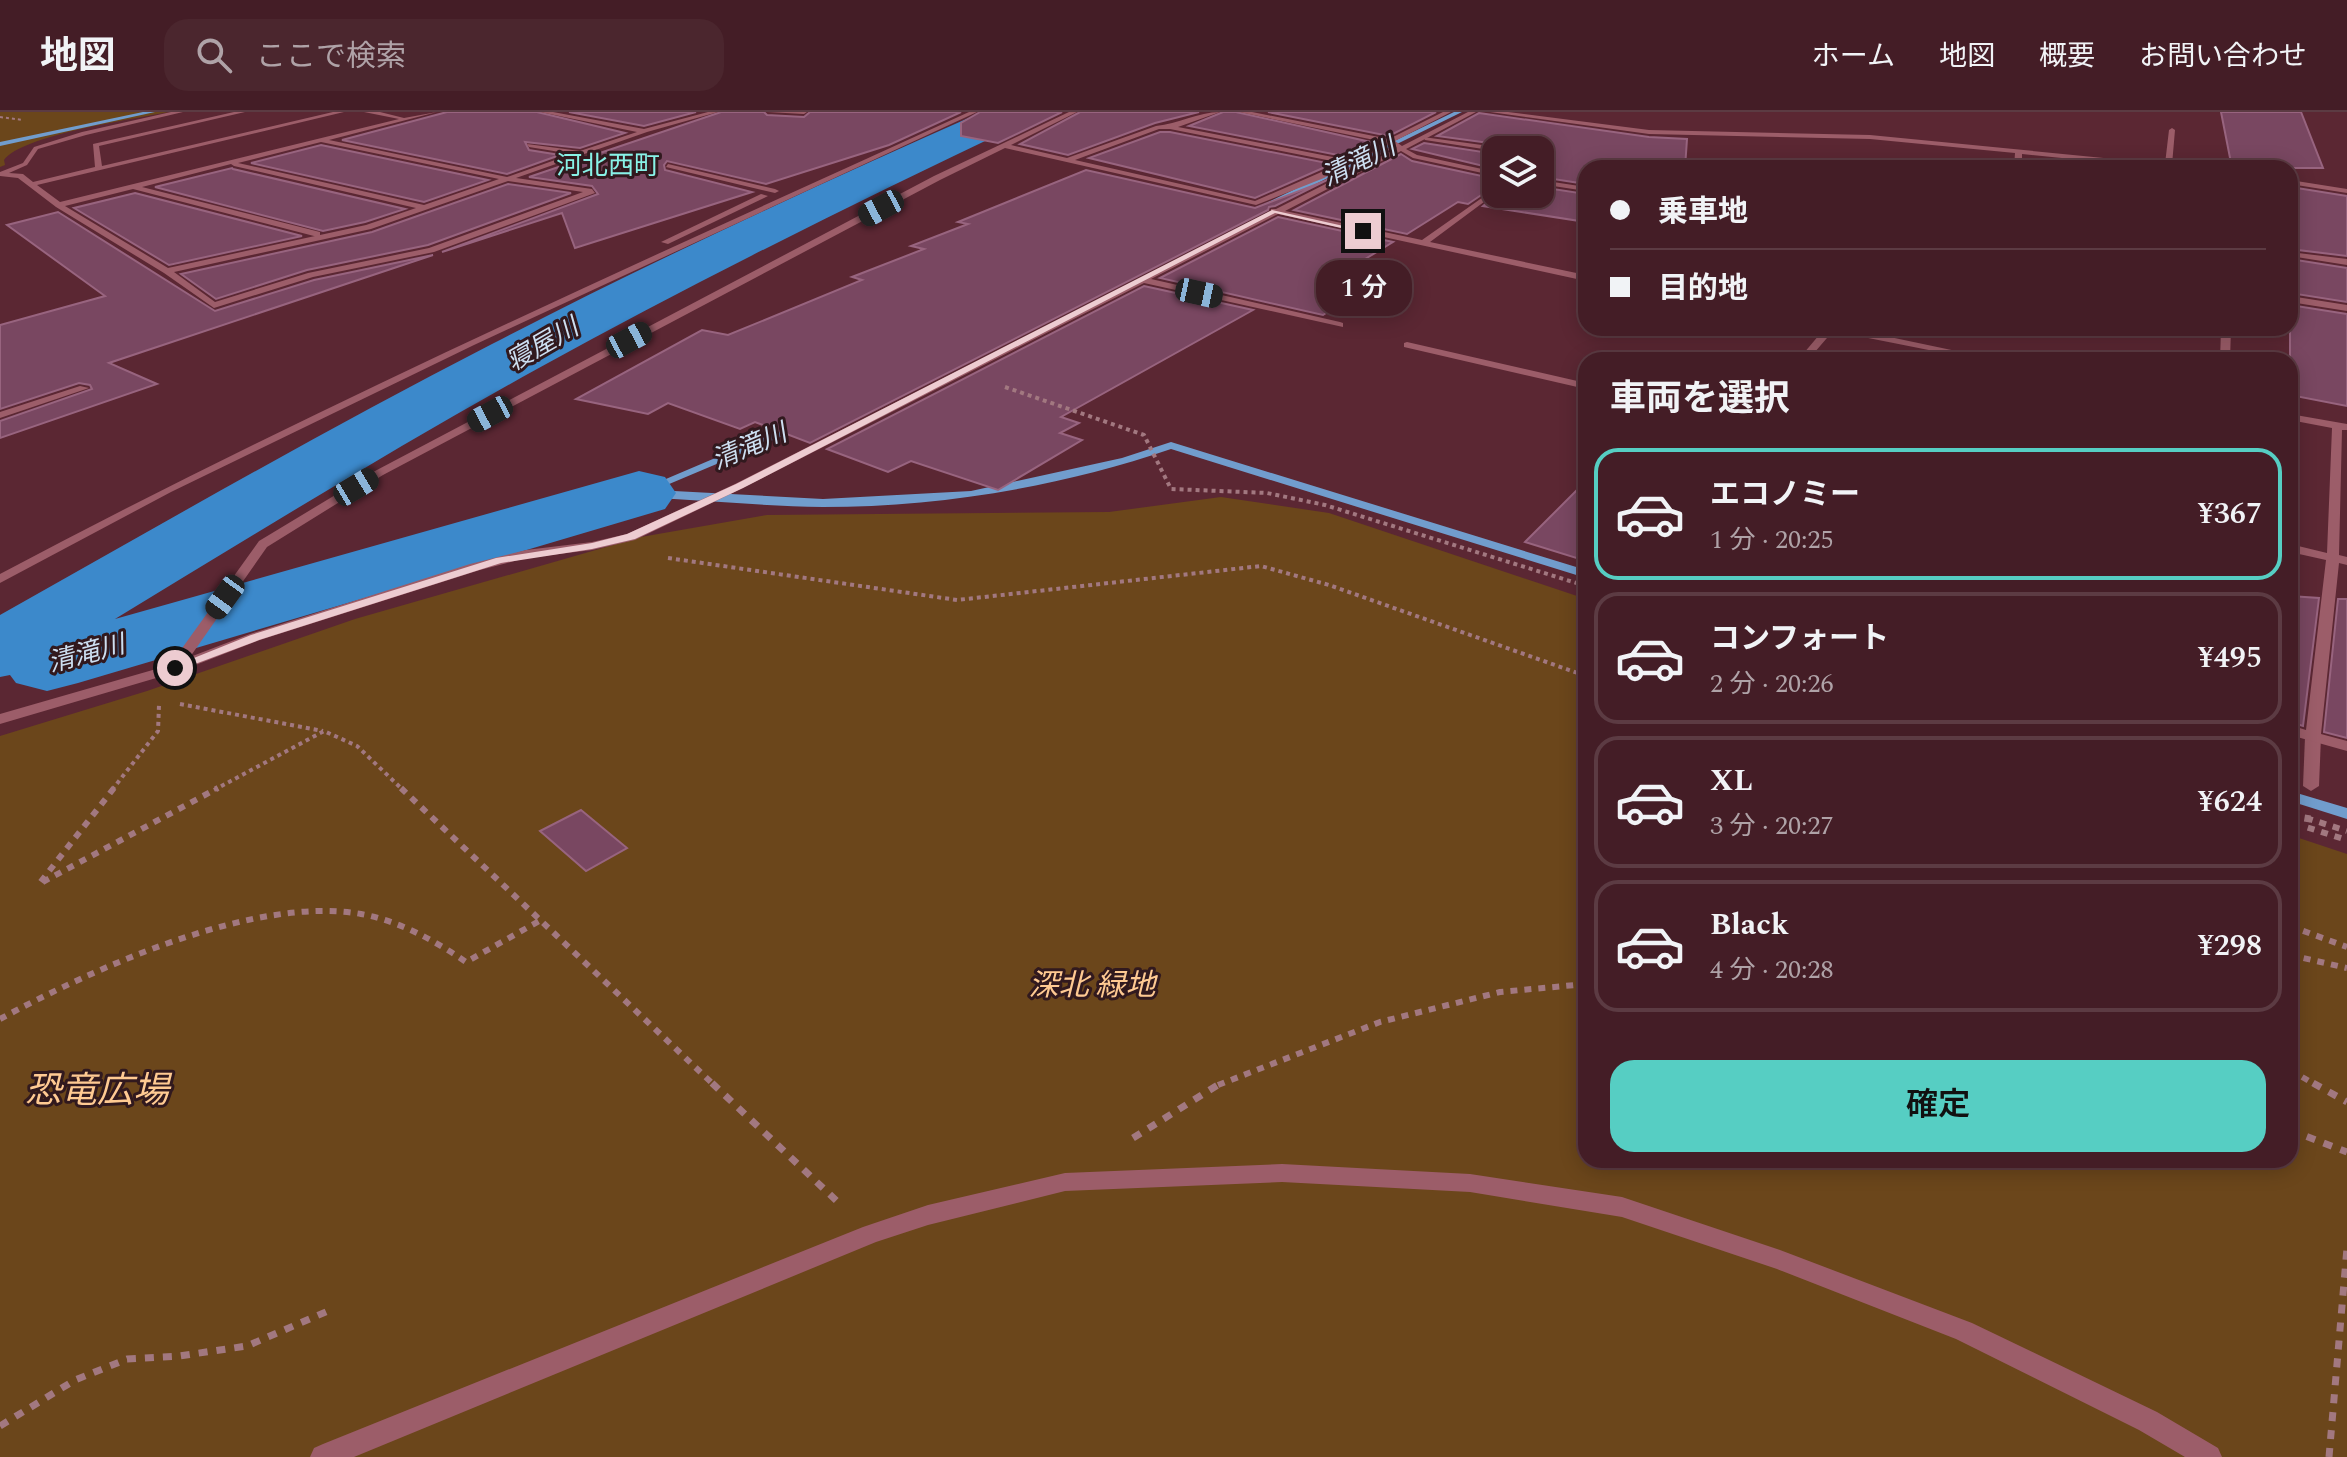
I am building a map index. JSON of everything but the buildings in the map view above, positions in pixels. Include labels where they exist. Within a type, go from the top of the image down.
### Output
[{"type":"street","points":[[1,174],[25,164],[36,148],[84,133],[180,112]]},
{"type":"street","points":[[99,169],[95,145],[242,112]]},
{"type":"street","points":[[33,184],[341,112]]},
{"type":"street","points":[[367,112],[408,118]]},
{"type":"street","points":[[59,205],[434,112]]},
{"type":"street","points":[[543,112],[645,131]]},
{"type":"street","points":[[164,269],[368,227],[645,131],[715,112]]},
{"type":"street","points":[[770,112],[804,112]]},
{"type":"street","points":[[0,579],[167,490],[513,324],[974,112]]},
{"type":"street","points":[[175,668],[263,544],[379,473],[1002,145],[1074,112]]},
{"type":"street","points":[[1170,127],[1217,112]]},
{"type":"street","points":[[1242,112],[1390,141],[1415,157],[1482,171]]},
{"type":"street","points":[[1002,145],[1256,203],[1448,112]]},
{"type":"street","points":[[0,719],[175,668],[255,637],[500,560],[631,537],[705,503],[1473,112]]},
{"type":"street","points":[[1493,112],[1649,132],[1808,134],[2019,150],[2100,160]]},
{"type":"street","points":[[869,149],[923,126],[958,119]]},
{"type":"street","points":[[1070,159],[1158,127],[1170,127],[1348,162]]},
{"type":"street","points":[[2169,160],[2172,130]]},
{"type":"street","points":[[1425,138],[1482,147]]},
{"type":"street","points":[[1,174],[20,176],[59,205],[164,269],[214,305],[311,275],[439,247],[592,191],[508,179],[320,140]]},
{"type":"street","points":[[529,145],[580,153]]},
{"type":"street","points":[[2018,160],[2019,150]]},
{"type":"street","points":[[229,163],[426,208]]},
{"type":"street","points":[[668,166],[775,191]]},
{"type":"street","points":[[1554,184],[1578,188]]},
{"type":"street","points":[[513,324],[545,300],[788,185]]},
{"type":"street","points":[[2298,186],[2347,191]]},
{"type":"street","points":[[132,187],[324,235]]},
{"type":"street","points":[[1422,244],[1482,200]]},
{"type":"street","points":[[1274,211],[1578,276]]},
{"type":"street","points":[[2298,255],[2347,262]]},
{"type":"street","points":[[1143,280],[1340,325]]},
{"type":"street","points":[[2298,300],[2347,308]]},
{"type":"street","points":[[1810,352],[1824,336]]},
{"type":"street","points":[[1871,336],[1951,352]]},
{"type":"street","points":[[1407,345],[1578,384]]},
{"type":"street","points":[[0,415],[84,388]]},
{"type":"street","points":[[2298,418],[2342,426],[2311,786]]},
{"type":"street","points":[[2298,550],[2347,561]]},
{"type":"street","points":[[2298,732],[2347,746]]},
{"type":"street","points":[[323,1457],[871,1234],[928,1215],[1065,1182],[1282,1173],[1470,1183],[1622,1207],[1780,1260],[1964,1331],[2148,1421],[2209,1457]]},
{"type":"path","points":[[963,372],[1144,435],[1171,489],[1267,493],[1325,505],[1578,584]]},
{"type":"path","points":[[666,557],[957,600],[1261,566],[1329,585],[1578,673]]},
{"type":"path","points":[[324,731],[39,884],[158,731],[159,701],[324,731],[357,746],[871,1234]]},
{"type":"path","points":[[2299,816],[2347,831]]},
{"type":"path","points":[[2307,817],[2306,827],[2347,840]]},
{"type":"path","points":[[0,1019],[47,992],[123,957],[215,927],[287,915],[345,912],[411,928],[444,945],[466,962],[541,920]]},
{"type":"path","points":[[2298,929],[2347,947]]},
{"type":"path","points":[[2298,957],[2347,968]]},
{"type":"path","points":[[1131,1140],[1224,1081],[1380,1022],[1500,992],[1578,985]]},
{"type":"path","points":[[2298,1074],[2347,1102]]},
{"type":"path","points":[[2298,1133],[2347,1152]]},
{"type":"path","points":[[2329,1457],[2347,1248]]},
{"type":"path","points":[[0,1426],[75,1380],[127,1359],[179,1356],[247,1346],[328,1311]]},
{"type":"green space","points":[[0,112],[168,112],[80,129],[32,143],[15,151],[0,167]]},
{"type":"green space","name":"深北 緑地","points":[[1221,497],[1329,513],[1578,596],[1578,1168],[2298,1168],[2298,838],[2347,854],[2347,1457],[0,1457],[0,736],[147,691],[355,619],[641,537],[767,515],[1109,512]]},
{"type":"waterway","points":[[0,144],[152,112]]},
{"type":"waterway","name":"寝屋川","points":[[0,651],[293,480],[515,356],[748,237],[1015,112]]},
{"type":"waterway","name":"清滝川","points":[[1262,207],[1459,112]]},
{"type":"waterway","name":"清滝川","points":[[641,492],[800,425]]},
{"type":"waterway","points":[[639,493],[823,503],[971,495],[1125,461],[1171,445],[1578,572]]},
{"type":"waterway","name":"清滝川","points":[[47,664],[639,493]]},
{"type":"waterway","points":[[2298,799],[2347,814]]},
{"type":"district","name":"河北西町","points":[[608,165]]},
{"type":"route","points":[[175,668],[255,637],[475,567],[526,554],[592,546],[631,537],[739,486],[1274,211],[1363,231]]},
{"type":"park label","name":"恐竜広場","points":[[97,1089]]}]
